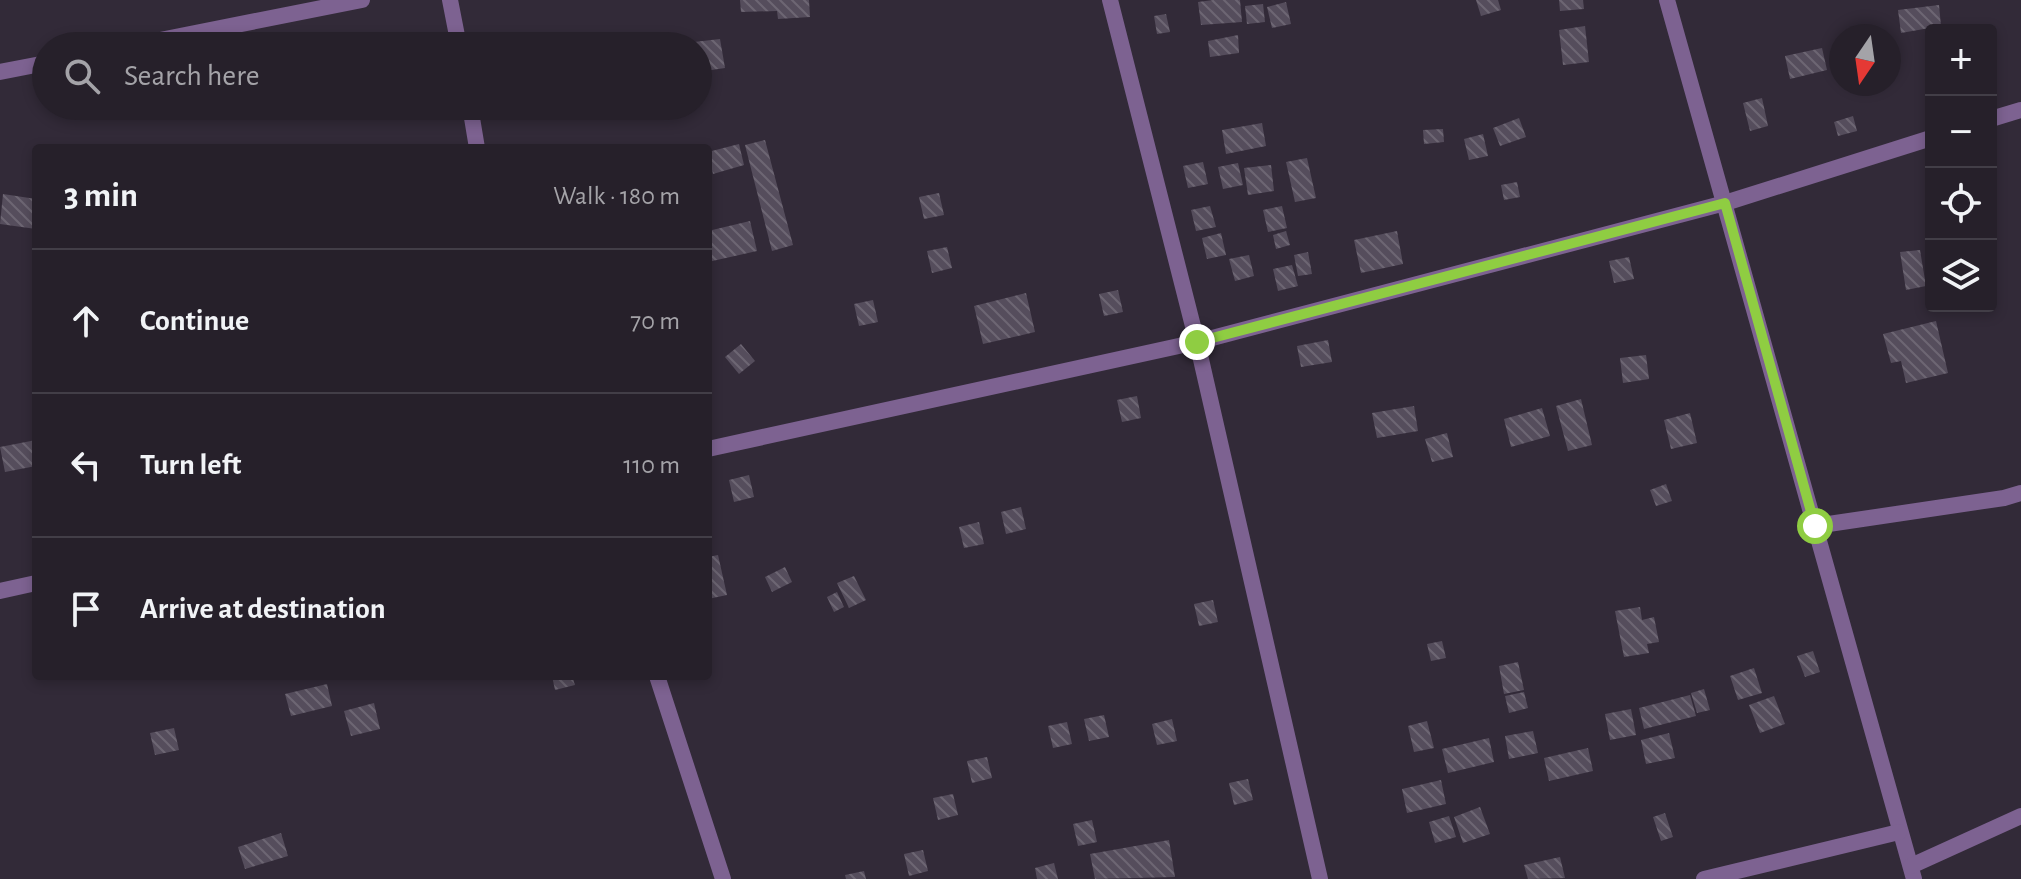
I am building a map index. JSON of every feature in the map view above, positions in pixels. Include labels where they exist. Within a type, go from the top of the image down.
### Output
[{"type":"street","points":[[201,32],[362,0]]},
{"type":"street","points":[[450,0],[456,32]]},
{"type":"street","points":[[1110,0],[1197,342],[1320,879]]},
{"type":"street","points":[[1667,0],[1912,873],[2021,816]]},
{"type":"street","points":[[0,72],[32,66]]},
{"type":"street","points":[[1997,117],[2021,110]]},
{"type":"street","points":[[472,120],[476,144]]},
{"type":"street","points":[[712,448],[1197,342],[1725,203],[1925,140]]},
{"type":"street","points":[[1815,526],[2021,493]]},
{"type":"street","points":[[0,591],[32,584]]},
{"type":"street","points":[[658,680],[723,879]]},
{"type":"street","points":[[1704,879],[1899,832]]},
{"type":"building","points":[[740,0],[809,0],[810,17],[778,19],[777,11],[741,12]]},
{"type":"building","points":[[1240,0],[1242,22],[1201,25],[1198,2]]},
{"type":"building","points":[[1476,0],[1498,0],[1501,10],[1481,16]]},
{"type":"building","points":[[1559,0],[1583,0],[1584,9],[1560,11]]},
{"type":"building","points":[[1286,2],[1291,24],[1272,28],[1267,7]]},
{"type":"building","points":[[1263,4],[1265,22],[1247,24],[1245,6]]},
{"type":"building","points":[[1939,5],[1941,24],[1925,24],[1925,29],[1901,33],[1898,10]]},
{"type":"building","points":[[1166,14],[1170,32],[1157,34],[1154,16]]},
{"type":"building","points":[[1585,26],[1589,62],[1563,65],[1559,30]]},
{"type":"building","points":[[1238,35],[1239,53],[1210,57],[1208,41]]},
{"type":"building","points":[[720,39],[725,68],[712,70],[712,40]]},
{"type":"building","points":[[1822,48],[1827,70],[1790,79],[1785,56]]},
{"type":"building","points":[[1762,98],[1768,126],[1750,131],[1743,103]]},
{"type":"building","points":[[1853,116],[1857,131],[1838,136],[1834,122]]},
{"type":"building","points":[[1519,118],[1526,137],[1500,146],[1493,128]]},
{"type":"building","points":[[1262,123],[1266,146],[1226,154],[1222,130]]},
{"type":"building","points":[[1443,129],[1444,142],[1424,144],[1423,130]]},
{"type":"building","points":[[1483,134],[1488,156],[1469,160],[1464,139]]},
{"type":"building","points":[[765,140],[793,245],[772,251],[745,145]]},
{"type":"building","points":[[739,144],[744,165],[713,174],[712,151]]},
{"type":"building","points":[[1307,158],[1316,198],[1295,202],[1286,162]]},
{"type":"building","points":[[1203,162],[1208,184],[1188,188],[1183,166]]},
{"type":"building","points":[[1238,163],[1243,185],[1223,189],[1218,167]]},
{"type":"building","points":[[1271,165],[1274,191],[1248,195],[1244,168]]},
{"type":"building","points":[[1517,182],[1520,197],[1504,200],[1501,185]]},
{"type":"building","points":[[939,193],[944,215],[924,219],[919,197]]},
{"type":"building","points":[[3,194],[32,198],[32,228],[0,224]]},
{"type":"building","points":[[1210,206],[1216,227],[1196,231],[1191,210]]},
{"type":"building","points":[[1282,206],[1287,228],[1268,232],[1263,210]]},
{"type":"building","points":[[750,221],[757,251],[712,261],[712,230]]},
{"type":"building","points":[[1286,231],[1290,245],[1276,249],[1273,235]]},
{"type":"building","points":[[1397,231],[1403,264],[1361,273],[1354,240]]},
{"type":"building","points":[[1221,233],[1226,255],[1207,259],[1202,238]]},
{"type":"building","points":[[947,247],[952,268],[932,273],[927,251]]},
{"type":"building","points":[[1920,250],[1925,286],[1906,290],[1900,252]]},
{"type":"building","points":[[1308,252],[1312,274],[1298,276],[1294,255]]},
{"type":"building","points":[[1249,255],[1254,276],[1235,281],[1229,259]]},
{"type":"building","points":[[1629,257],[1634,279],[1614,283],[1609,261]]},
{"type":"building","points":[[1292,265],[1298,286],[1278,291],[1273,269]]},
{"type":"building","points":[[1118,290],[1123,312],[1104,316],[1099,294]]},
{"type":"building","points":[[1026,293],[1035,332],[983,344],[974,306]]},
{"type":"building","points":[[873,300],[878,322],[859,326],[854,304]]},
{"type":"building","points":[[1936,321],[1948,373],[1906,383],[1901,361],[1891,363],[1883,334]]},
{"type":"building","points":[[1328,340],[1332,362],[1301,367],[1297,346]]},
{"type":"building","points":[[741,344],[755,361],[739,374],[725,357]]},
{"type":"building","points":[[1646,355],[1649,379],[1623,383],[1620,358]]},
{"type":"building","points":[[1137,396],[1141,418],[1122,422],[1117,400]]},
{"type":"building","points":[[1581,399],[1592,445],[1568,451],[1556,406]]},
{"type":"building","points":[[1414,406],[1418,431],[1377,438],[1372,413]]},
{"type":"building","points":[[1542,408],[1550,436],[1511,447],[1504,419]]},
{"type":"building","points":[[1690,413],[1697,443],[1671,449],[1664,420]]},
{"type":"building","points":[[1447,433],[1453,457],[1432,462],[1425,439]]},
{"type":"building","points":[[32,441],[32,467],[5,472],[0,447]]},
{"type":"building","points":[[749,475],[754,497],[734,502],[729,480]]},
{"type":"building","points":[[1666,484],[1672,501],[1656,506],[1650,490]]},
{"type":"building","points":[[1021,507],[1026,529],[1006,534],[1001,512]]},
{"type":"building","points":[[979,522],[984,544],[964,548],[959,527]]},
{"type":"building","points":[[718,555],[727,595],[712,598],[712,556]]},
{"type":"building","points":[[785,567],[792,582],[772,592],[765,577]]},
{"type":"building","points":[[854,576],[866,600],[849,608],[837,583]]},
{"type":"building","points":[[837,592],[844,607],[834,612],[827,597]]},
{"type":"building","points":[[1213,600],[1218,622],[1199,626],[1194,604]]},
{"type":"building","points":[[1640,607],[1642,620],[1654,617],[1659,642],[1647,644],[1649,653],[1624,657],[1615,611]]},
{"type":"building","points":[[1442,641],[1446,658],[1431,661],[1427,644]]},
{"type":"building","points":[[1813,651],[1820,672],[1805,677],[1797,656]]},
{"type":"building","points":[[1518,662],[1524,690],[1504,694],[1499,666]]},
{"type":"building","points":[[1754,668],[1762,693],[1738,700],[1730,676]]},
{"type":"building","points":[[553,680],[573,680],[575,685],[555,690]]},
{"type":"building","points":[[327,684],[332,706],[291,716],[285,694]]},
{"type":"building","points":[[1704,689],[1710,710],[1697,713],[1691,693]]},
{"type":"building","points":[[1524,692],[1528,708],[1509,713],[1505,696]]},
{"type":"building","points":[[1690,695],[1696,716],[1644,729],[1639,708]]},
{"type":"building","points":[[1774,696],[1785,724],[1760,733],[1749,705]]},
{"type":"building","points":[[374,703],[380,729],[351,736],[344,711]]},
{"type":"building","points":[[1631,709],[1636,735],[1610,740],[1605,714]]},
{"type":"building","points":[[1104,715],[1109,737],[1089,741],[1084,719]]},
{"type":"building","points":[[1172,719],[1177,741],[1157,745],[1152,724]]},
{"type":"building","points":[[1427,721],[1434,748],[1414,752],[1408,726]]},
{"type":"building","points":[[1067,722],[1072,744],[1053,748],[1048,726]]},
{"type":"building","points":[[174,728],[179,750],[155,755],[150,733]]},
{"type":"building","points":[[1533,731],[1538,753],[1509,759],[1505,736]]},
{"type":"building","points":[[1669,733],[1675,758],[1646,764],[1641,740]]},
{"type":"building","points":[[1489,738],[1494,762],[1448,773],[1442,749]]},
{"type":"building","points":[[1588,748],[1593,771],[1549,781],[1544,758]]},
{"type":"building","points":[[987,757],[992,778],[972,783],[967,761]]},
{"type":"building","points":[[1248,779],[1253,800],[1234,805],[1229,783]]},
{"type":"building","points":[[1441,780],[1446,804],[1407,813],[1402,789]]},
{"type":"building","points":[[953,794],[958,815],[938,820],[933,798]]},
{"type":"building","points":[[1480,807],[1490,834],[1463,843],[1454,817]]},
{"type":"building","points":[[1665,813],[1673,837],[1661,841],[1653,817]]},
{"type":"building","points":[[1449,816],[1456,837],[1435,843],[1429,822]]},
{"type":"building","points":[[1092,820],[1097,842],[1078,846],[1073,824]]},
{"type":"building","points":[[281,833],[288,856],[245,869],[238,847]]},
{"type":"building","points":[[1169,840],[1175,877],[1095,879],[1090,854]]},
{"type":"building","points":[[923,850],[928,871],[909,876],[904,854]]},
{"type":"building","points":[[1560,857],[1565,878],[1528,879],[1524,865]]},
{"type":"building","points":[[1054,863],[1058,879],[1037,879],[1035,868]]},
{"type":"building","points":[[864,871],[866,879],[846,879],[845,875]]},
{"type":"route","points":[[1197,342],[1725,203],[1815,526]]}]
